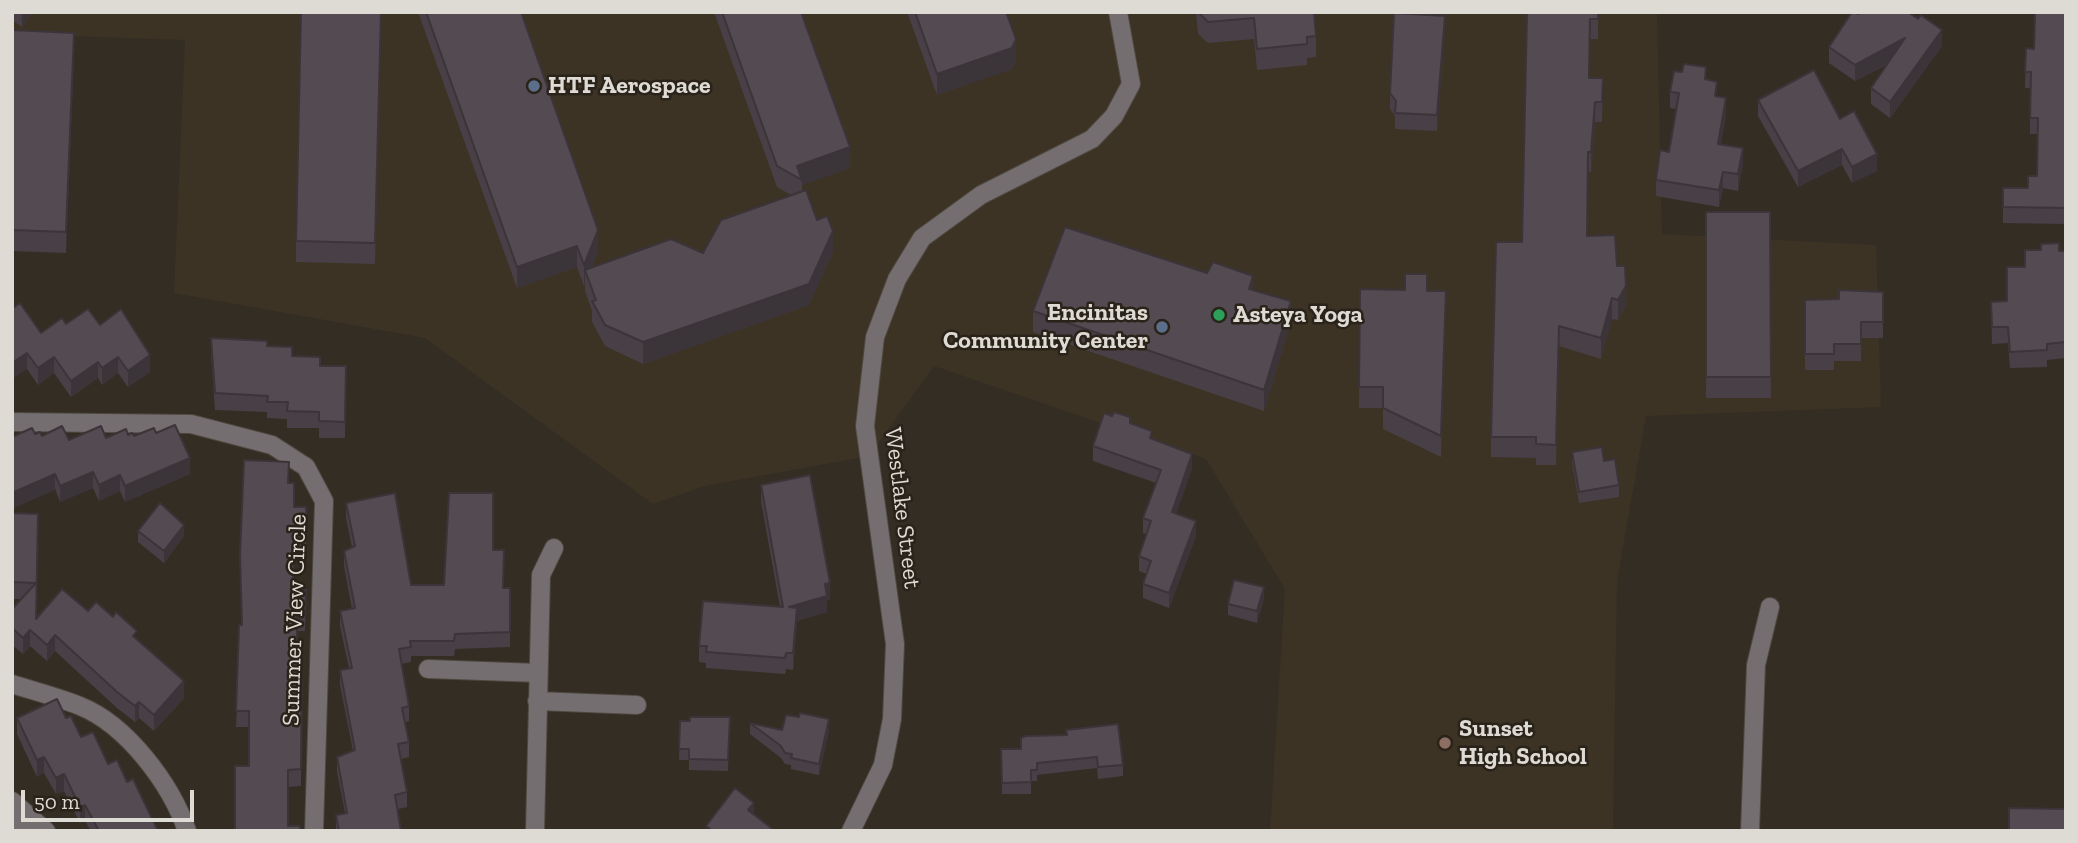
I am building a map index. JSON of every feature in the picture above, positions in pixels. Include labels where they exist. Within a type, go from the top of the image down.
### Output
[{"type":"street","name":"Westlake Street","points":[[851,831],[883,765],[892,719],[895,644],[865,425],[875,337],[897,279],[922,238],[981,195],[1091,139],[1114,116],[1131,84],[1118,12]]},
{"type":"street","name":"Summer View Circle","points":[[12,422],[191,424],[272,445],[306,467],[324,501],[314,831]]},
{"type":"street","points":[[535,831],[541,575],[554,548]]},
{"type":"street","points":[[1750,831],[1756,665],[1770,607]]},
{"type":"street","points":[[428,669],[538,673]]},
{"type":"street","points":[[12,684],[82,706],[116,729],[160,775],[187,831]]},
{"type":"street","points":[[537,701],[637,705]]},
{"type":"street","points":[[12,801],[46,831]]},
{"type":"street","points":[[12,819],[24,831]]},
{"type":"shaded area","points":[[12,12],[1657,12],[1662,234],[1876,245],[1881,407],[1646,416],[1617,581],[1613,831],[1270,831],[1285,589],[1206,459],[934,366],[869,456],[705,486],[653,504],[425,338],[174,293],[185,40],[12,34]]},
{"type":"building","points":[[301,12],[381,12],[375,243],[296,241]]},
{"type":"building","points":[[426,12],[521,12],[598,230],[584,265],[577,246],[517,267]]},
{"type":"building","points":[[722,12],[801,12],[850,147],[797,166],[802,180],[777,166]]},
{"type":"building","points":[[915,12],[1006,12],[1016,39],[1012,48],[937,74]]},
{"type":"building","points":[[1198,12],[1314,12],[1316,36],[1307,37],[1307,44],[1257,49],[1254,18],[1208,22]]},
{"type":"building","points":[[1527,12],[1598,12],[1598,19],[1590,19],[1589,78],[1603,78],[1602,102],[1595,102],[1591,152],[1588,152],[1587,236],[1615,235],[1617,266],[1625,266],[1626,286],[1618,300],[1612,298],[1601,338],[1559,326],[1556,445],[1536,444],[1536,437],[1491,437],[1496,242],[1522,242]]},
{"type":"building","points":[[1852,12],[1908,12],[1918,19],[1921,15],[1942,30],[1890,102],[1871,88],[1905,38],[1855,65],[1829,47]]},
{"type":"building","points":[[2035,12],[2066,12],[2066,208],[2003,207],[2003,188],[2028,188],[2028,176],[2037,176],[2038,118],[2030,118],[2031,72],[2025,72],[2026,48],[2034,49]]},
{"type":"building","points":[[1394,13],[1445,16],[1437,115],[1395,113],[1396,101],[1390,93]]},
{"type":"building","points":[[12,30],[74,33],[66,232],[12,230]]},
{"type":"building","points":[[1684,64],[1706,67],[1705,79],[1717,82],[1715,96],[1726,98],[1718,144],[1743,148],[1738,174],[1723,172],[1719,190],[1656,180],[1660,150],[1669,152],[1679,93],[1670,92],[1674,71],[1682,72]]},
{"type":"building","points":[[1814,70],[1840,119],[1854,111],[1877,154],[1852,167],[1842,149],[1798,171],[1758,100]]},
{"type":"building","points":[[806,190],[817,220],[827,216],[833,231],[809,284],[643,342],[605,325],[592,301],[596,300],[585,270],[671,239],[703,253],[721,220]]},
{"type":"building","points":[[1706,212],[1770,212],[1771,377],[1706,377]]},
{"type":"building","name":"Encinitas Community Center","points":[[1065,227],[1207,273],[1213,262],[1253,276],[1249,289],[1291,301],[1264,390],[1033,311]]},
{"type":"building","points":[[2059,243],[2059,251],[2066,251],[2066,342],[2047,344],[2047,350],[2010,352],[2008,327],[1992,327],[1991,302],[2007,301],[2007,267],[2025,267],[2025,250],[2041,250],[2041,244]]},
{"type":"building","points":[[1405,274],[1427,274],[1427,291],[1446,291],[1441,436],[1383,408],[1383,387],[1359,387],[1360,289],[1405,290]]},
{"type":"building","points":[[1839,290],[1883,292],[1883,322],[1861,322],[1861,344],[1834,344],[1834,354],[1805,354],[1805,300],[1839,299]]},
{"type":"building","points":[[20,303],[41,333],[62,318],[66,324],[88,309],[100,325],[121,309],[150,355],[128,371],[118,357],[102,368],[98,362],[71,381],[54,357],[38,368],[27,353],[12,363],[12,309]]},
{"type":"building","points":[[211,338],[267,341],[267,346],[292,347],[292,356],[320,357],[320,366],[346,366],[345,422],[319,421],[319,412],[287,411],[288,402],[267,402],[268,396],[215,393]]},
{"type":"building","points":[[1114,412],[1130,417],[1130,423],[1152,431],[1150,438],[1192,454],[1172,512],[1196,521],[1169,593],[1143,584],[1151,561],[1139,556],[1151,521],[1143,518],[1161,470],[1093,446],[1104,413],[1112,416]]},
{"type":"building","points":[[175,425],[190,458],[125,486],[120,475],[99,485],[93,472],[60,486],[55,474],[12,493],[12,437],[32,428],[35,434],[40,432],[42,436],[62,426],[69,440],[101,426],[106,438],[126,429],[128,435],[132,433],[134,436],[154,428],[156,433]]},
{"type":"building","points":[[1602,447],[1604,461],[1615,459],[1619,485],[1579,492],[1572,452]]},
{"type":"building","points":[[244,460],[289,462],[288,483],[294,483],[294,507],[306,507],[306,534],[294,534],[293,590],[306,590],[305,615],[297,615],[297,649],[302,649],[301,769],[288,770],[288,826],[300,826],[300,831],[235,831],[235,766],[249,766],[249,711],[236,711],[239,625],[242,625],[240,555]]},
{"type":"building","points":[[810,475],[830,583],[825,584],[827,596],[789,607],[797,608],[793,653],[786,653],[785,658],[706,652],[707,646],[699,646],[703,601],[783,607],[761,485]]},
{"type":"building","points":[[395,493],[411,585],[444,585],[449,493],[493,493],[493,550],[504,550],[503,588],[510,588],[510,632],[455,634],[454,641],[410,641],[411,647],[399,649],[409,706],[402,708],[409,742],[398,744],[407,792],[395,795],[401,831],[339,831],[336,815],[347,813],[337,757],[355,750],[340,670],[352,668],[340,611],[355,608],[344,551],[355,546],[346,503]]},
{"type":"building","points":[[160,503],[184,525],[164,551],[138,531]]},
{"type":"building","points":[[12,513],[38,514],[36,619],[62,589],[88,611],[96,602],[113,617],[116,612],[137,631],[133,636],[184,681],[154,715],[139,702],[135,706],[117,692],[55,635],[47,645],[30,630],[23,638],[12,628],[12,609],[36,583],[12,582]]},
{"type":"building","points":[[1234,580],[1264,587],[1257,611],[1228,604]]},
{"type":"building","points":[[57,699],[66,718],[71,716],[81,737],[93,732],[108,764],[117,760],[127,782],[133,779],[158,831],[99,831],[85,805],[80,807],[64,774],[56,778],[44,757],[37,760],[17,718]]},
{"type":"building","points":[[800,713],[829,719],[819,764],[791,758],[792,754],[785,753],[781,746],[750,723],[782,730],[786,715],[799,717]]},
{"type":"building","points":[[690,717],[730,717],[728,760],[689,759],[689,749],[679,749],[680,721],[690,721]]},
{"type":"building","points":[[1118,724],[1123,765],[1098,767],[1097,757],[1037,763],[1037,770],[1031,770],[1031,782],[1002,783],[1001,749],[1021,749],[1021,738],[1067,735],[1066,730]]},
{"type":"building","points":[[735,788],[754,803],[748,810],[775,831],[713,831],[706,826]]},
{"type":"building","points":[[2009,808],[2066,809],[2066,831],[2009,831]]},
{"type":"place","name":"HTF Aerospace","points":[[534,86]]},
{"type":"place","name":"Asteya Yoga","points":[[1219,315]]},
{"type":"place","name":"Encinitas Community Center","points":[[1162,327]]},
{"type":"place","name":"Sunset High School","points":[[1445,743]]}]
